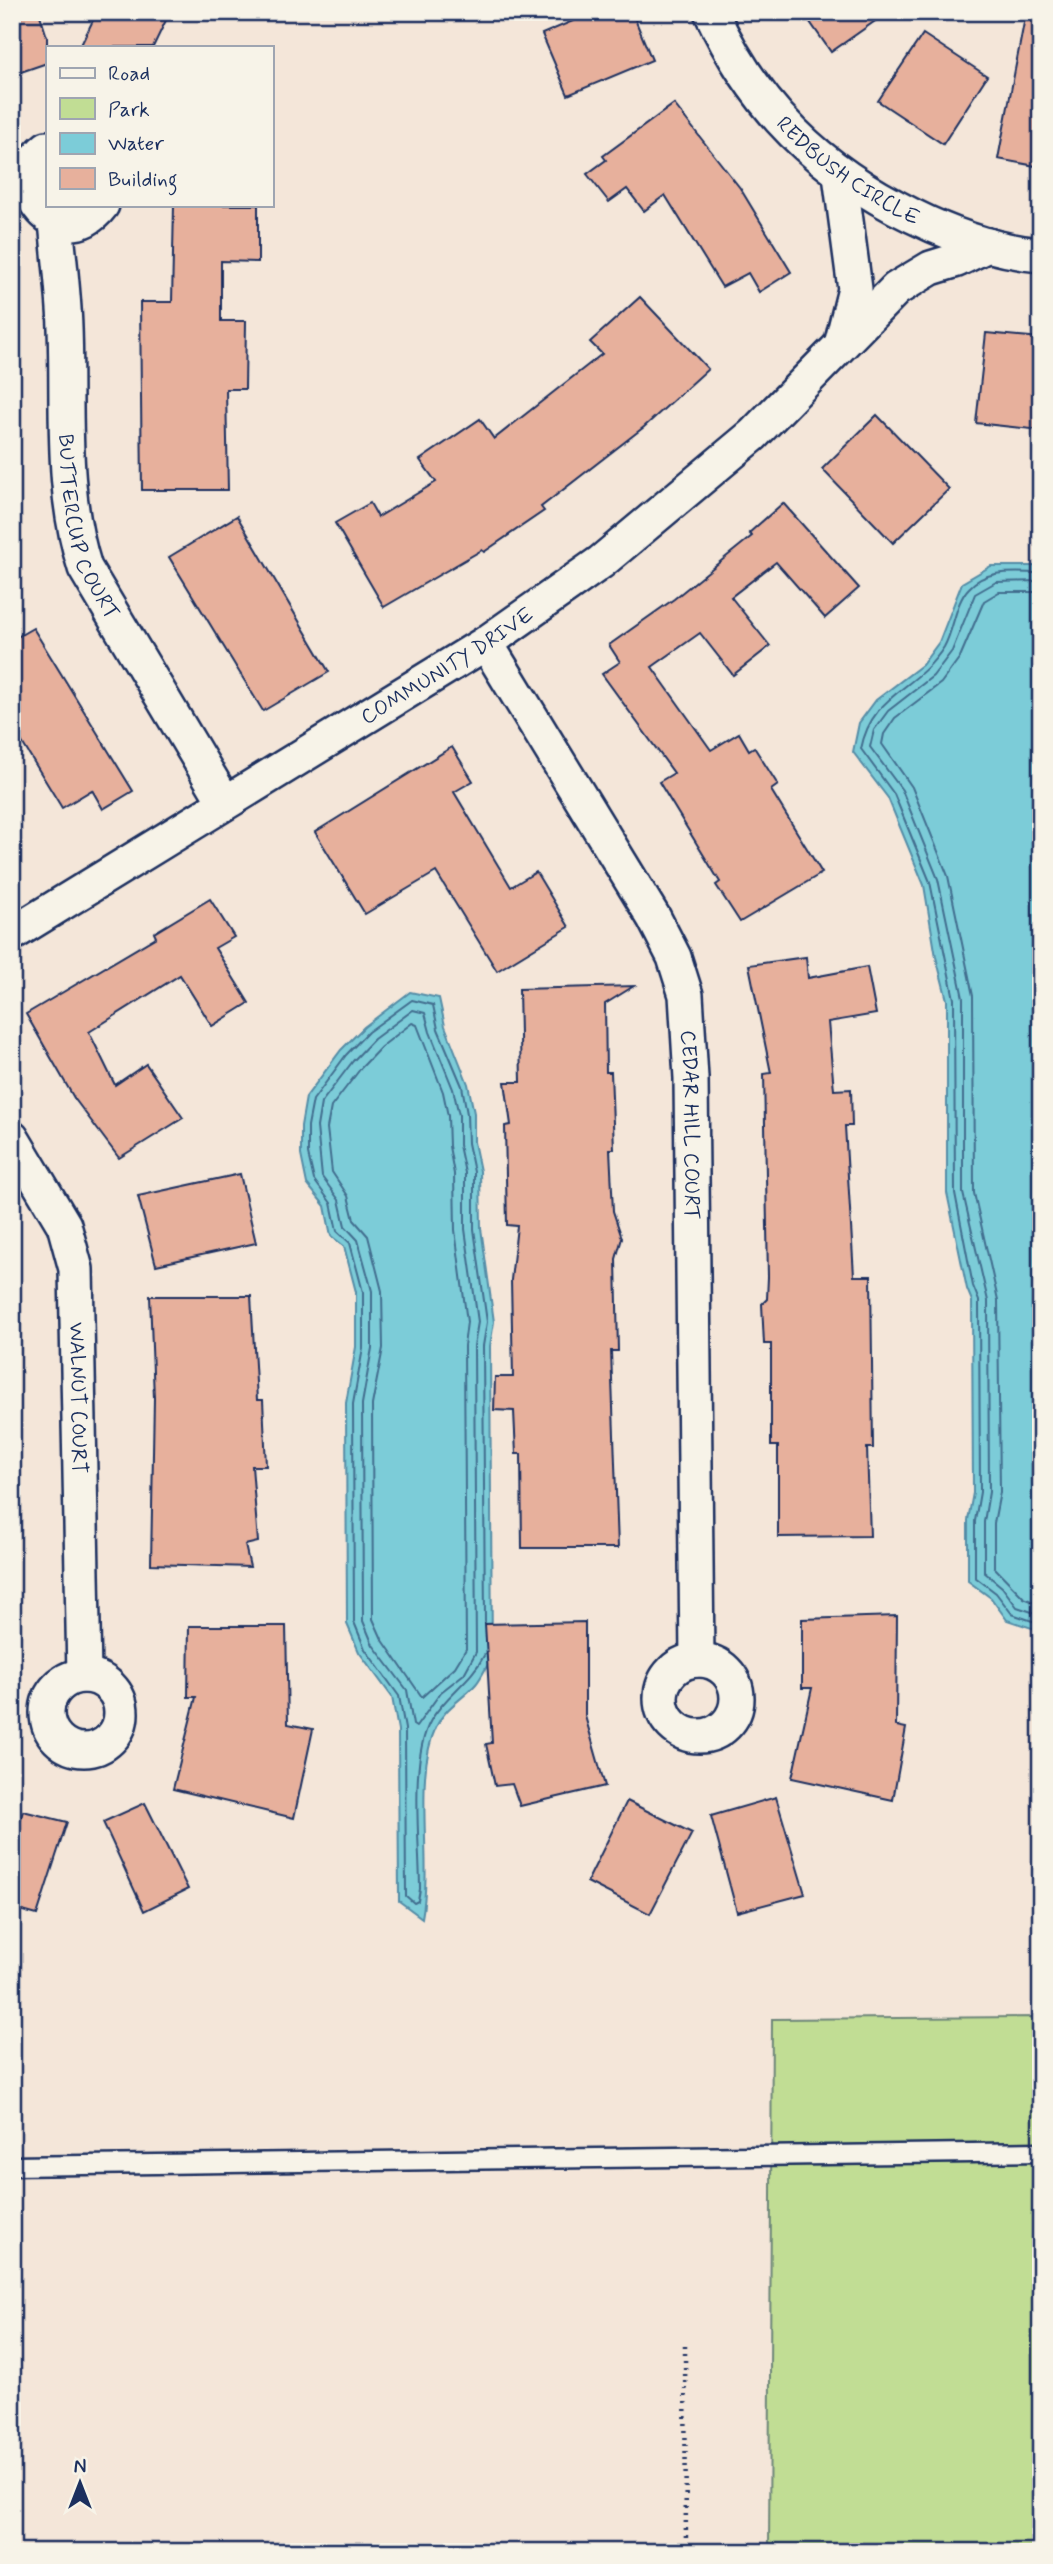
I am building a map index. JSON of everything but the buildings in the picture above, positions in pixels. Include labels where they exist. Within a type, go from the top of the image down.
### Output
[{"type":"street","name":"REDBUSH CIRCLE","points":[[710,12],[730,53],[752,87],[794,136],[840,175],[870,195],[942,230],[988,245],[1041,255]]},
{"type":"street","points":[[46,149],[35,158],[27,186],[31,200],[43,215],[55,221],[82,221],[101,206]]},
{"type":"street","name":"COMMUNITY DRIVE","points":[[840,175],[855,289],[842,343]]},
{"type":"street","name":"BUTTERCUP COURT","points":[[55,221],[65,325],[68,489],[73,530],[85,568],[224,801]]},
{"type":"street","name":"COMMUNITY DRIVE","points":[[12,934],[224,801],[486,643],[601,562],[753,435],[817,373],[895,289],[931,268],[957,260],[988,245]]},
{"type":"street","name":"CEDAR HILL COURT","points":[[486,643],[654,918],[674,957],[685,995],[691,1079],[697,1660]]},
{"type":"street","name":"WALNUT COURT","points":[[12,1138],[64,1225],[76,1269],[84,1676]]},
{"type":"lane","points":[[12,2166],[1041,2152]]},
{"type":"path","points":[[685,2346],[686,2552]]},
{"type":"green space","points":[[1041,2017],[1041,2552],[769,2552],[772,2019]]},
{"type":"water","points":[[991,566],[1041,566],[1041,1631],[1007,1620],[991,1598],[968,1581],[968,1520],[973,1493],[972,1301],[967,1289],[947,1193],[947,1000],[936,957],[924,885],[888,798],[853,752],[859,723],[876,700],[922,665],[939,642],[962,583]]},
{"type":"water","points":[[410,992],[439,998],[445,1026],[468,1084],[474,1113],[474,1142],[480,1171],[481,1228],[494,1322],[490,1346],[492,1657],[476,1684],[440,1720],[429,1747],[424,1794],[426,1871],[422,1918],[399,1901],[398,1730],[392,1697],[359,1652],[347,1624],[346,1403],[356,1347],[356,1292],[344,1246],[331,1236],[325,1206],[307,1184],[301,1155],[301,1126],[306,1097],[341,1050],[364,1027]]}]
